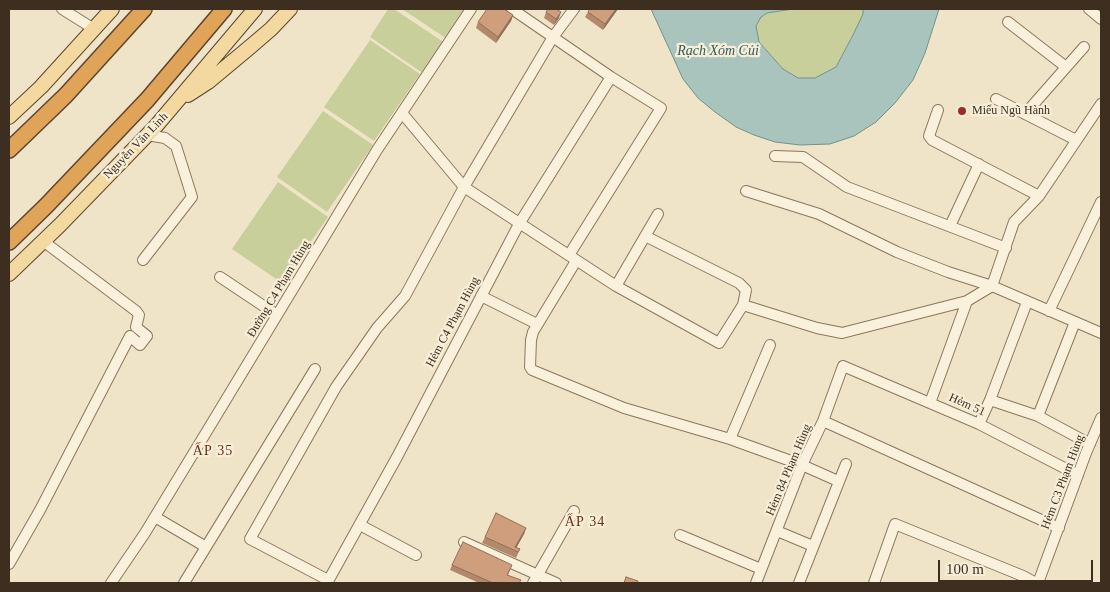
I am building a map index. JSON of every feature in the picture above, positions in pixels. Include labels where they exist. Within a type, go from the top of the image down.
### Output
[{"type":"highway","points":[[9,150],[66,95],[144,9]]},
{"type":"highway","name":"Nguyễn Văn Linh","points":[[9,242],[147,100],[224,9]]},
{"type":"main road","points":[[9,117],[41,87],[112,9]]},
{"type":"main road","name":"Nguyễn Văn Linh","points":[[9,274],[177,103],[255,9]]},
{"type":"main road","points":[[177,103],[208,82],[271,29],[290,9]]},
{"type":"street","points":[[62,9],[94,29]]},
{"type":"street","name":"Đường C4 Phạm Hủng","points":[[111,583],[154,517],[377,150],[471,9]]},
{"type":"street","points":[[512,9],[611,78],[661,108],[573,258],[537,324],[531,340],[530,367],[532,370],[624,408],[730,439],[802,465],[838,481]]},
{"type":"street","points":[[327,582],[250,539],[336,387],[377,328],[405,296],[464,187],[553,37],[574,9]]},
{"type":"street","points":[[1089,9],[1101,19]]},
{"type":"street","points":[[1008,22],[1066,67]]},
{"type":"street","points":[[1025,114],[1084,47]]},
{"type":"street","name":"Hẻm C4 Phạm Hùng","points":[[327,582],[397,457],[519,224],[611,78]]},
{"type":"street","points":[[996,99],[1076,140]]},
{"type":"street","points":[[743,305],[817,328],[842,333],[967,301],[992,286],[1014,222],[1039,196],[1101,104]]},
{"type":"street","points":[[938,110],[929,136],[930,138],[1039,196]]},
{"type":"street","points":[[402,113],[464,187],[616,286],[719,343],[743,305],[746,290],[739,283],[645,236]]},
{"type":"street","points":[[143,260],[192,197],[176,146],[165,138],[147,135]]},
{"type":"street","points":[[775,156],[803,157],[847,187],[1006,248]]},
{"type":"street","points":[[950,226],[979,164]]},
{"type":"street","points":[[746,191],[819,214],[897,252],[948,272],[992,286],[1101,333]]},
{"type":"street","points":[[1023,212],[1028,191]]},
{"type":"street","points":[[1049,311],[1101,202]]},
{"type":"street","points":[[616,286],[658,214]]},
{"type":"street","points":[[9,564],[40,510],[130,336],[140,345],[147,336],[136,327],[139,315],[136,311],[43,241]]},
{"type":"street","points":[[220,277],[277,315]]},
{"type":"street","points":[[481,296],[537,324]]},
{"type":"street","points":[[930,403],[967,301]]},
{"type":"street","points":[[979,424],[1028,302]]},
{"type":"street","points":[[1038,416],[1075,322]]},
{"type":"street","points":[[730,439],[770,345]]},
{"type":"street","name":"Hẻm 51","points":[[843,366],[979,424],[1078,475]]},
{"type":"street","name":"Hẻm 84 Phạm Hùng","points":[[756,583],[802,465],[823,420],[843,366]]},
{"type":"street","points":[[184,583],[315,369]]},
{"type":"street","points":[[990,400],[1038,416],[1090,444]]},
{"type":"street","name":"Hẻm C3 Phạm Hùng","points":[[1037,583],[1101,418]]},
{"type":"street","points":[[823,420],[1059,528]]},
{"type":"street","points":[[798,583],[846,464]]},
{"type":"street","points":[[535,579],[574,511]]},
{"type":"street","points":[[154,517],[206,547]]},
{"type":"street","points":[[874,583],[895,524],[1037,583]]},
{"type":"street","points":[[360,525],[416,555]]},
{"type":"street","points":[[777,531],[813,546]]},
{"type":"street","points":[[680,535],[761,569]]},
{"type":"street","points":[[464,542],[535,579],[556,583]]},
{"type":"green space","points":[[388,9],[394,9],[445,43],[424,74],[370,37]]},
{"type":"green space","points":[[402,9],[467,9],[447,39]]},
{"type":"green space","points":[[793,9],[863,9],[863,14],[836,67],[815,78],[798,78],[783,69],[759,42],[756,26],[760,17],[767,13]]},
{"type":"green space","points":[[370,40],[420,74],[374,141],[324,107]]},
{"type":"green space","points":[[323,111],[373,145],[327,212],[277,177]]},
{"type":"green space","points":[[278,182],[328,217],[282,283],[232,249]]},
{"type":"water","name":"Rạch Xóm Củi","points":[[651,9],[793,9],[767,13],[761,17],[756,26],[759,42],[783,69],[798,78],[815,78],[836,67],[863,14],[863,9],[939,9],[925,53],[913,80],[895,103],[876,122],[854,136],[830,144],[800,145],[775,142],[736,127],[698,98],[683,79]]},
{"type":"building","points":[[487,9],[504,9],[513,15],[498,37],[478,22]]},
{"type":"building","points":[[548,9],[556,9],[561,12],[556,19],[546,12]]},
{"type":"building","points":[[590,9],[616,9],[605,24],[588,12]]},
{"type":"building","points":[[496,513],[526,528],[515,547],[520,549],[518,552],[485,537]]},
{"type":"building","points":[[463,542],[512,565],[507,575],[521,580],[519,583],[493,583],[452,565]]},
{"type":"building","points":[[626,577],[638,581],[637,583],[624,583]]},
{"type":"place","name":"Miếu Ngũ Hành","points":[[962,111]]},
{"type":"district","name":"ẤP 35","points":[[213,451]]},
{"type":"district","name":"ẤP 34","points":[[585,522]]}]
